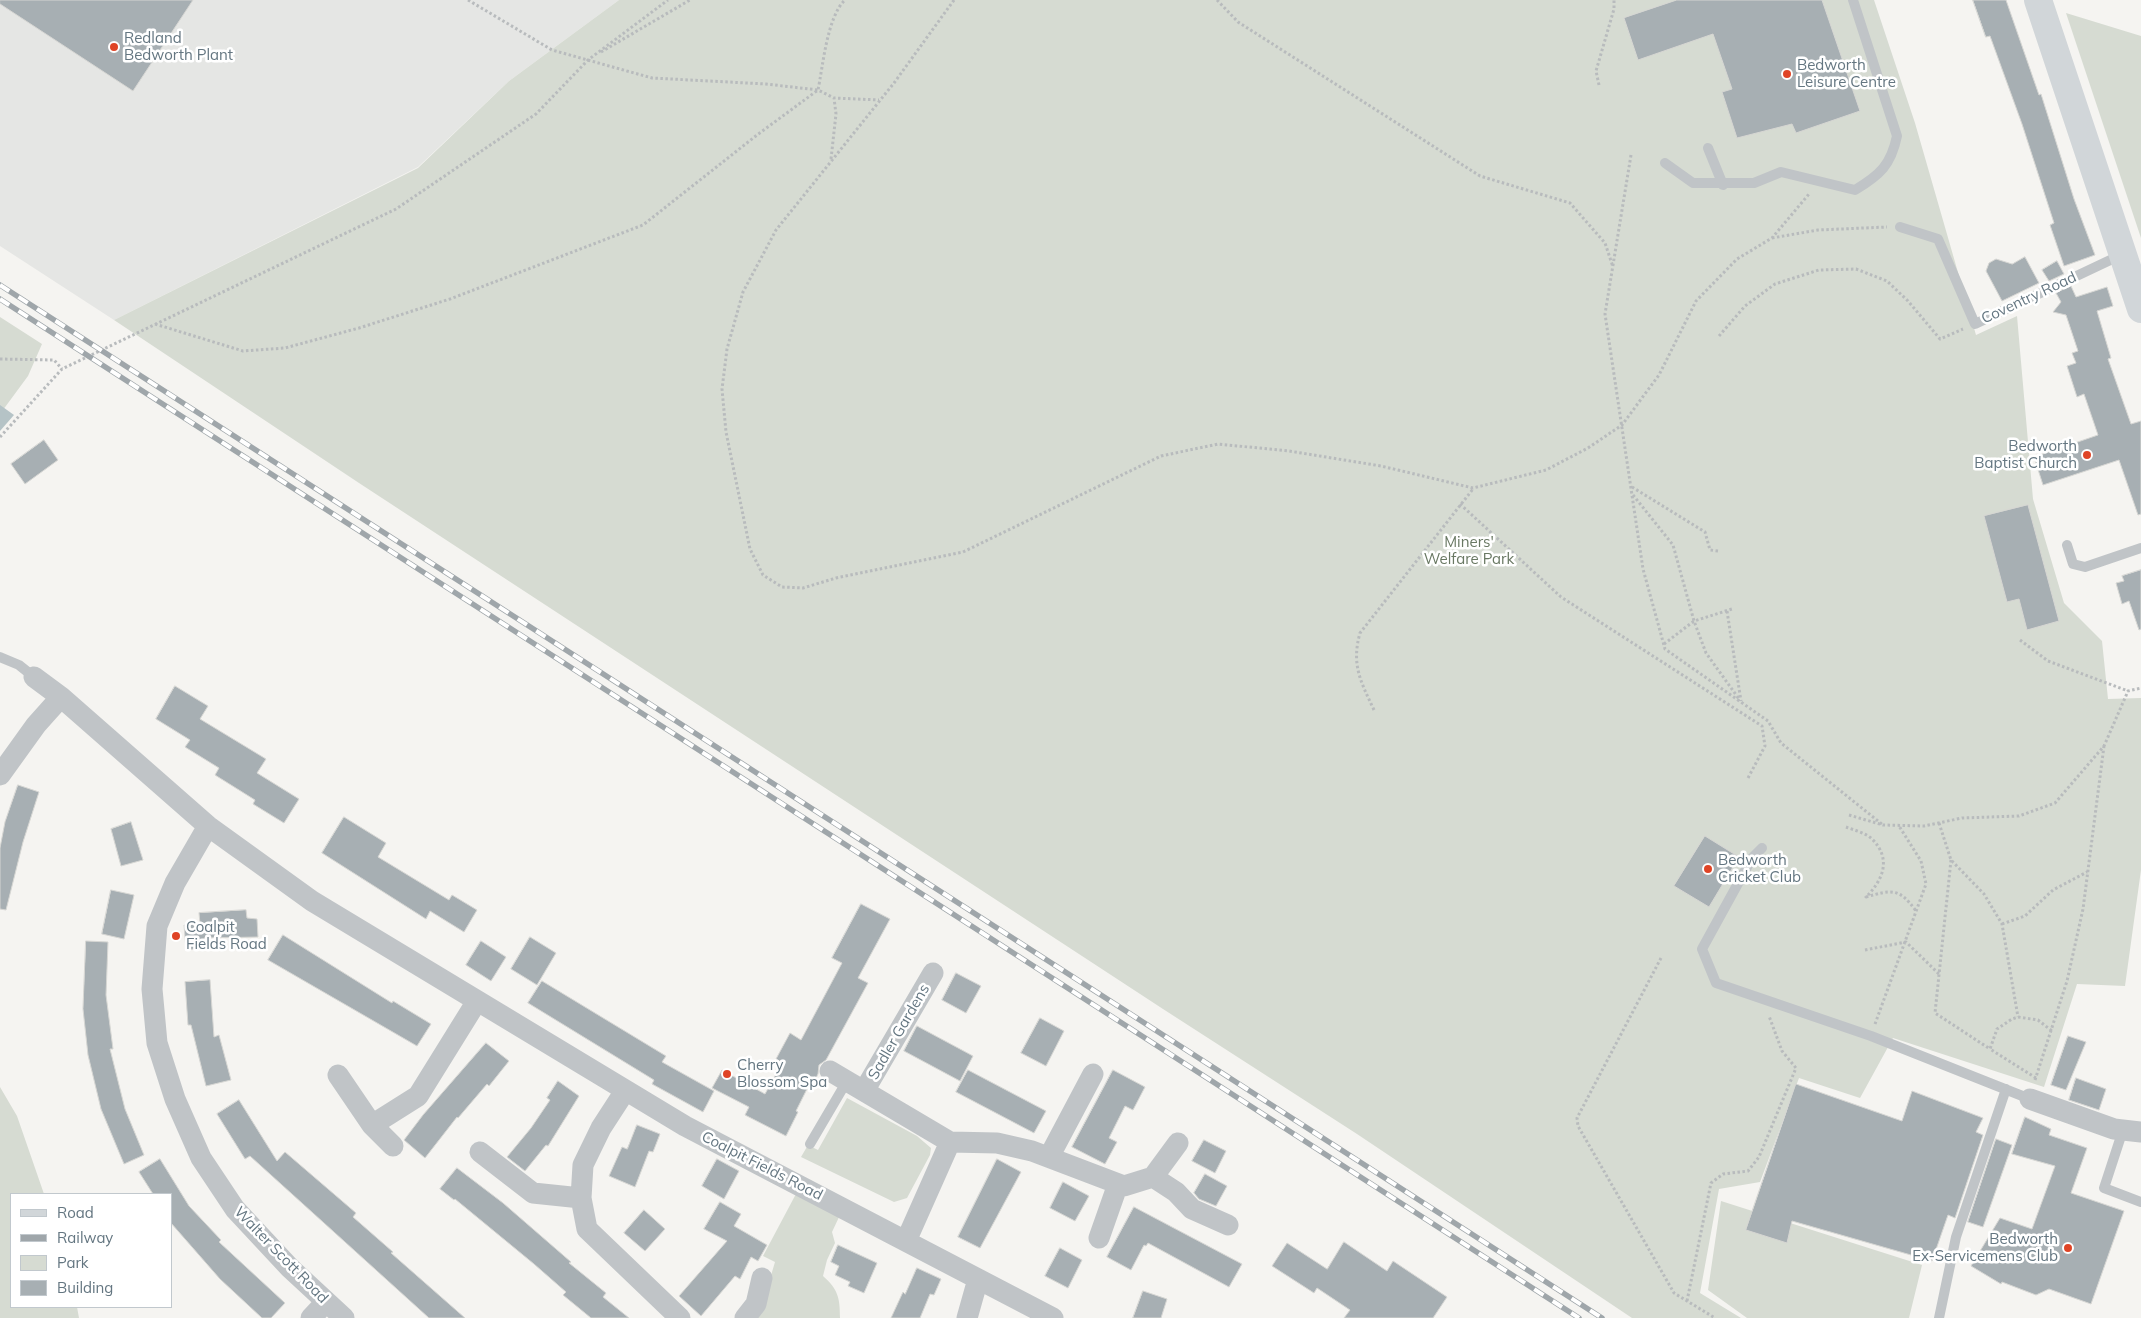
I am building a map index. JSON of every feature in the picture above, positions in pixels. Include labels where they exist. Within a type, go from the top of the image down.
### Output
[{"type":"main road","points":[[2038,0],[2141,309]]},
{"type":"street","name":"Coalpit Fields Road","points":[[34,677],[61,697],[208,826],[312,901],[686,1126],[1053,1318]]},
{"type":"street","points":[[0,775],[36,725],[61,697]]},
{"type":"street","name":"Walter Scott Road","points":[[208,826],[175,883],[157,926],[152,989],[157,1043],[175,1099],[202,1158],[236,1209],[290,1268],[344,1318]]},
{"type":"street","name":"Sadler Gardens","points":[[933,973],[847,1081],[950,1142],[997,1143],[1032,1150],[1124,1186],[1153,1178]]},
{"type":"street","points":[[372,1125],[418,1096],[477,1001]]},
{"type":"street","points":[[1049,1157],[1093,1074]]},
{"type":"street","points":[[338,1075],[372,1125],[393,1146]]},
{"type":"street","points":[[625,1091],[601,1128],[583,1165],[581,1198],[587,1230],[680,1318]]},
{"type":"street","points":[[2030,1099],[2114,1129],[2132,1131]]},
{"type":"street","points":[[906,1241],[950,1142]]},
{"type":"street","points":[[1178,1143],[1153,1178],[1176,1192],[1192,1209],[1228,1225]]},
{"type":"street","points":[[480,1152],[533,1193],[581,1198]]},
{"type":"street","points":[[1098,1238],[1118,1184]]},
{"type":"street","points":[[745,1318],[756,1304],[762,1278]]},
{"type":"street","points":[[967,1318],[978,1279]]},
{"type":"street","points":[[311,1318],[326,1302]]},
{"type":"lane","points":[[1665,163],[1693,183],[1723,185],[1754,183],[1781,172],[1855,190],[1878,176],[1893,154],[1897,136],[1853,0]]},
{"type":"lane","points":[[1708,148],[1723,185]]},
{"type":"lane","name":"Coventry Road","points":[[1900,227],[1938,239],[1975,324],[2123,254]]},
{"type":"lane","points":[[2067,546],[2073,564],[2085,567],[2141,548]]},
{"type":"lane","points":[[0,657],[19,665],[34,677]]},
{"type":"lane","points":[[1762,848],[1752,858],[1702,949],[1716,983],[1871,1036],[2030,1099]]},
{"type":"lane","points":[[810,1144],[847,1081]]},
{"type":"lane","points":[[1939,1318],[1956,1237],[2006,1089]]},
{"type":"lane","points":[[2132,1131],[2104,1188],[2141,1202]]},
{"type":"path","points":[[468,0],[552,50],[652,78],[766,84],[818,90],[834,98],[879,100]]},
{"type":"path","points":[[0,437],[62,369],[396,209],[536,114],[588,60],[668,0]]},
{"type":"path","points":[[588,60],[690,0]]},
{"type":"path","points":[[154,324],[243,351],[285,348],[359,328],[450,299],[643,225],[757,135],[818,90],[831,28],[840,5],[845,0]]},
{"type":"path","points":[[954,0],[894,83],[776,230],[743,292],[727,348],[722,388],[726,432],[750,549],[763,575],[782,587],[803,588],[869,570],[963,552],[1162,456],[1218,444],[1289,452],[1381,466],[1473,488],[1546,470],[1588,448],[1622,424],[1659,376],[1696,300],[1737,259],[1772,238],[1819,182]]},
{"type":"path","points":[[1217,0],[1238,22],[1480,176],[1570,203],[1605,243],[1613,268]]},
{"type":"path","points":[[1599,85],[1596,71],[1614,9],[1614,0]]},
{"type":"path","points":[[831,160],[836,124],[834,98]]},
{"type":"path","points":[[1631,155],[1604,314],[1632,487],[1643,569],[1665,649],[1768,721],[1781,744],[1883,825]]},
{"type":"path","points":[[1772,238],[1834,229],[1900,227]]},
{"type":"path","points":[[1719,336],[1745,306],[1775,284],[1819,270],[1856,269],[1887,281],[1908,301],[1940,339],[1975,324]]},
{"type":"path","points":[[0,359],[54,360],[62,369]]},
{"type":"path","points":[[1632,487],[1705,532],[1710,550],[1718,551]]},
{"type":"path","points":[[1374,710],[1359,678],[1356,654],[1360,633],[1473,488]]},
{"type":"path","points":[[1633,495],[1673,545],[1694,621],[1706,653],[1741,702]]},
{"type":"path","points":[[1460,504],[1561,596],[1762,726],[1765,746],[1748,778]]},
{"type":"path","points":[[1664,644],[1694,621],[1732,610]]},
{"type":"path","points":[[1726,611],[1741,702]]},
{"type":"path","points":[[2020,640],[2048,662],[2128,691],[2141,688]]},
{"type":"path","points":[[2030,1099],[2067,981],[2079,927],[2104,746],[2128,691]]},
{"type":"path","points":[[1848,815],[1883,825],[1924,826],[1962,818],[2019,816],[2054,803],[2104,746]]},
{"type":"path","points":[[1939,823],[1951,860],[1935,1013],[2036,1078]]},
{"type":"path","points":[[1871,1036],[1926,884],[1921,861],[1899,825]]},
{"type":"path","points":[[1846,827],[1871,837],[1879,849],[1883,862],[1878,885],[1866,897],[1890,891],[1900,893],[1908,899],[1916,911]]},
{"type":"path","points":[[1951,860],[1984,894],[2002,924],[2018,1017]]},
{"type":"path","points":[[2002,924],[2025,916],[2053,890],[2087,872]]},
{"type":"path","points":[[1906,942],[1939,974]]},
{"type":"path","points":[[1865,950],[1906,942]]},
{"type":"path","points":[[1661,958],[1577,1118],[1578,1126],[1674,1293],[1715,1318]]},
{"type":"path","points":[[1687,1300],[1711,1183],[1722,1174],[1748,1171],[1760,1157],[1796,1068],[1782,1051],[1762,999]]},
{"type":"path","points":[[1990,1049],[1997,1028],[2018,1017],[2038,1020],[2052,1031]]},
{"type":"shaded area","points":[[0,0],[619,0],[509,81],[418,167],[114,320],[0,246]]},
{"type":"shaded area","points":[[0,405],[14,415],[0,431]]},
{"type":"green space","name":"Miners' Welfare Park","points":[[619,0],[1874,0],[1915,123],[1976,335],[2017,316],[2033,499],[2064,603],[2102,641],[2108,699],[2141,698],[2141,870],[2125,986],[2077,984],[2044,1087],[1893,1038],[1860,1098],[1799,1078],[1760,1182],[1719,1189],[1700,1293],[1741,1318],[1632,1318],[1357,1134],[359,483],[114,320],[418,168],[509,81]]},
{"type":"green space","points":[[2066,13],[2141,36],[2141,238]]},
{"type":"green space","points":[[0,317],[42,344],[28,376],[0,414]]},
{"type":"green space","points":[[0,1087],[17,1116],[44,1193],[10,1193],[10,1308],[77,1308],[79,1318],[0,1318]]},
{"type":"green space","points":[[847,1098],[917,1136],[931,1148],[930,1155],[907,1198],[894,1202],[801,1157],[808,1145],[818,1150]]},
{"type":"green space","points":[[797,1192],[840,1215],[832,1232],[835,1243],[827,1260],[823,1276],[832,1285],[837,1294],[840,1318],[752,1318],[764,1299],[775,1262],[763,1256]]},
{"type":"green space","points":[[1721,1201],[1922,1265],[1909,1318],[1747,1318],[1708,1290]]},
{"type":"building","name":"Redland Bedworth Plant","points":[[0,0],[193,0],[133,91],[0,4]]},
{"type":"building","name":"Bedworth Leisure Centre","points":[[1677,0],[1822,0],[1860,111],[1796,133],[1792,124],[1737,138],[1722,92],[1732,89],[1713,34],[1638,60],[1624,18]]},
{"type":"building","points":[[1973,0],[2006,0],[2039,95],[2041,94],[2074,199],[2095,255],[2064,266],[2050,225],[2054,223],[2022,124],[1990,36],[1986,37]]},
{"type":"building","points":[[2025,257],[2039,283],[2002,301],[1986,271],[1989,263],[1996,259],[2012,264]]},
{"type":"building","points":[[2057,261],[2064,274],[2049,281],[2042,270]]},
{"type":"building","points":[[2071,286],[2076,297],[2107,287],[2113,306],[2097,311],[2111,358],[2108,359],[2131,424],[2141,421],[2141,514],[2138,515],[2119,460],[2043,485],[2034,457],[2098,435],[2084,394],[2077,397],[2067,366],[2076,363],[2072,353],[2078,351],[2066,315],[2053,312],[2061,302],[2056,293]]},
{"type":"building","points":[[44,440],[58,460],[25,484],[11,464]]},
{"type":"building","points":[[2028,505],[2059,621],[2027,630],[2019,599],[2007,602],[1984,516]]},
{"type":"building","points":[[2141,570],[2141,629],[2139,630],[2129,601],[2122,604],[2116,583],[2124,581],[2122,576]]},
{"type":"building","points":[[175,686],[208,706],[200,719],[266,759],[257,773],[299,799],[284,823],[253,804],[255,800],[215,775],[219,768],[185,747],[190,740],[156,719]]},
{"type":"building","points":[[18,785],[39,792],[23,842],[6,910],[0,909],[0,848],[5,822]]},
{"type":"building","points":[[344,817],[386,843],[378,857],[449,900],[452,895],[477,910],[464,932],[430,911],[426,919],[322,853]]},
{"type":"building","points":[[131,822],[143,860],[121,866],[111,829]]},
{"type":"building","name":"Bedworth Cricket Club","points":[[1705,836],[1739,857],[1709,907],[1674,886]]},
{"type":"building","points":[[111,890],[134,895],[124,939],[102,934]]},
{"type":"building","points":[[861,904],[890,919],[858,978],[868,983],[826,1060],[819,1065],[818,1074],[815,1080],[812,1079],[786,1136],[745,1115],[749,1107],[712,1088],[722,1070],[765,1094],[782,1063],[776,1059],[790,1033],[801,1040],[842,963],[832,958]]},
{"type":"building","points":[[246,910],[247,918],[257,919],[258,937],[204,938],[204,948],[186,950],[184,925],[200,924],[199,913]]},
{"type":"building","points":[[283,935],[392,1003],[393,1001],[431,1024],[417,1046],[268,960]]},
{"type":"building","points":[[530,937],[556,953],[537,985],[511,969]]},
{"type":"building","points":[[86,941],[108,942],[106,995],[113,1049],[110,1049],[125,1109],[144,1155],[124,1164],[101,1109],[88,1055],[83,1009]]},
{"type":"building","points":[[481,941],[506,957],[491,981],[466,965]]},
{"type":"building","points":[[956,973],[981,986],[966,1013],[942,1000]]},
{"type":"building","points":[[210,980],[214,1037],[219,1035],[231,1080],[206,1086],[191,1025],[188,1025],[185,982]]},
{"type":"building","points":[[542,981],[666,1056],[662,1062],[714,1091],[703,1112],[652,1084],[654,1080],[528,1003]]},
{"type":"building","points":[[1040,1018],[1064,1031],[1046,1066],[1021,1053]]},
{"type":"building","points":[[917,1026],[973,1056],[960,1081],[904,1051]]},
{"type":"building","points":[[2068,1036],[2086,1042],[2066,1090],[2051,1085]]},
{"type":"building","points":[[486,1043],[509,1061],[489,1086],[487,1084],[457,1117],[425,1158],[404,1140],[423,1115]]},
{"type":"building","points":[[968,1070],[1046,1111],[1034,1133],[956,1092]]},
{"type":"building","points":[[1113,1070],[1145,1087],[1133,1110],[1125,1106],[1109,1138],[1117,1142],[1105,1164],[1072,1147]]},
{"type":"building","points":[[2076,1078],[2106,1089],[2099,1110],[2069,1100]]},
{"type":"building","points":[[558,1081],[579,1096],[548,1146],[546,1145],[525,1171],[507,1157],[531,1128],[550,1100],[547,1098]]},
{"type":"building","points":[[1796,1084],[1902,1121],[1912,1091],[1983,1118],[1976,1132],[1983,1135],[1955,1218],[1948,1215],[1932,1261],[1792,1221],[1787,1243],[1746,1230]]},
{"type":"building","points":[[239,1100],[277,1161],[285,1152],[356,1213],[353,1217],[465,1318],[429,1318],[250,1156],[245,1159],[217,1114]]},
{"type":"building","name":"Bedworth Ex-Servicemens Club","points":[[2025,1117],[2051,1129],[2049,1135],[2087,1148],[2071,1193],[2124,1211],[2091,1304],[2049,1289],[2036,1295],[2002,1282],[2001,1284],[1971,1266],[2000,1218],[2032,1229],[2055,1166],[2012,1154]]},
{"type":"building","points":[[637,1125],[660,1134],[653,1152],[649,1151],[635,1187],[609,1176],[622,1147],[627,1149]]},
{"type":"building","points":[[1996,1139],[2012,1145],[1983,1227],[1968,1222]]},
{"type":"building","points":[[1204,1140],[1226,1151],[1215,1173],[1192,1161]]},
{"type":"building","points":[[160,1159],[189,1206],[221,1240],[219,1242],[285,1303],[271,1318],[262,1318],[220,1279],[172,1224],[172,1193],[152,1193],[139,1172]]},
{"type":"building","points":[[717,1159],[739,1171],[724,1199],[702,1186]]},
{"type":"building","points":[[997,1159],[1021,1172],[980,1248],[958,1237]]},
{"type":"building","points":[[457,1168],[503,1203],[571,1262],[569,1263],[606,1293],[603,1297],[629,1318],[591,1318],[563,1295],[566,1292],[534,1264],[455,1199],[440,1189]]},
{"type":"building","points":[[1205,1174],[1227,1186],[1216,1206],[1199,1199],[1194,1193]]},
{"type":"building","points":[[1063,1182],[1089,1196],[1075,1221],[1050,1208]]},
{"type":"building","points":[[720,1202],[741,1214],[734,1226],[767,1245],[758,1261],[751,1257],[740,1279],[735,1276],[701,1316],[679,1296],[727,1241],[704,1229]]},
{"type":"building","points":[[1134,1207],[1242,1264],[1229,1287],[1148,1243],[1146,1246],[1144,1245],[1131,1270],[1107,1257]]},
{"type":"building","points":[[644,1210],[665,1229],[645,1251],[624,1233]]},
{"type":"building","points":[[1344,1242],[1387,1271],[1393,1261],[1447,1297],[1433,1318],[1344,1318],[1350,1310],[1317,1288],[1314,1293],[1272,1266],[1287,1243],[1327,1269]]},
{"type":"building","points":[[838,1245],[877,1263],[864,1293],[848,1286],[850,1282],[835,1275],[839,1266],[831,1262]]},
{"type":"building","points":[[1060,1248],[1082,1260],[1068,1288],[1045,1276]]},
{"type":"building","points":[[917,1268],[941,1279],[934,1295],[930,1294],[920,1318],[891,1318],[903,1292],[905,1294]]},
{"type":"building","points":[[1143,1291],[1167,1299],[1161,1318],[1133,1318]]},
{"type":"railway","points":[[0,285],[1602,1318]]},
{"type":"railway","points":[[0,299],[1579,1318]]},
{"type":"place","name":"Redland Bedworth Plant","points":[[114,47]]},
{"type":"place","name":"Bedworth Leisure Centre","points":[[1787,74]]},
{"type":"place","name":"Bedworth Baptist Church","points":[[2087,455]]},
{"type":"place","name":"Bedworth Cricket Club","points":[[1708,869]]},
{"type":"place","name":"Coalpit Fields Road","points":[[176,936]]},
{"type":"place","name":"Cherry Blossom Spa","points":[[727,1074]]},
{"type":"place","name":"Bedworth Ex-Servicemens Club","points":[[2068,1248]]}]
